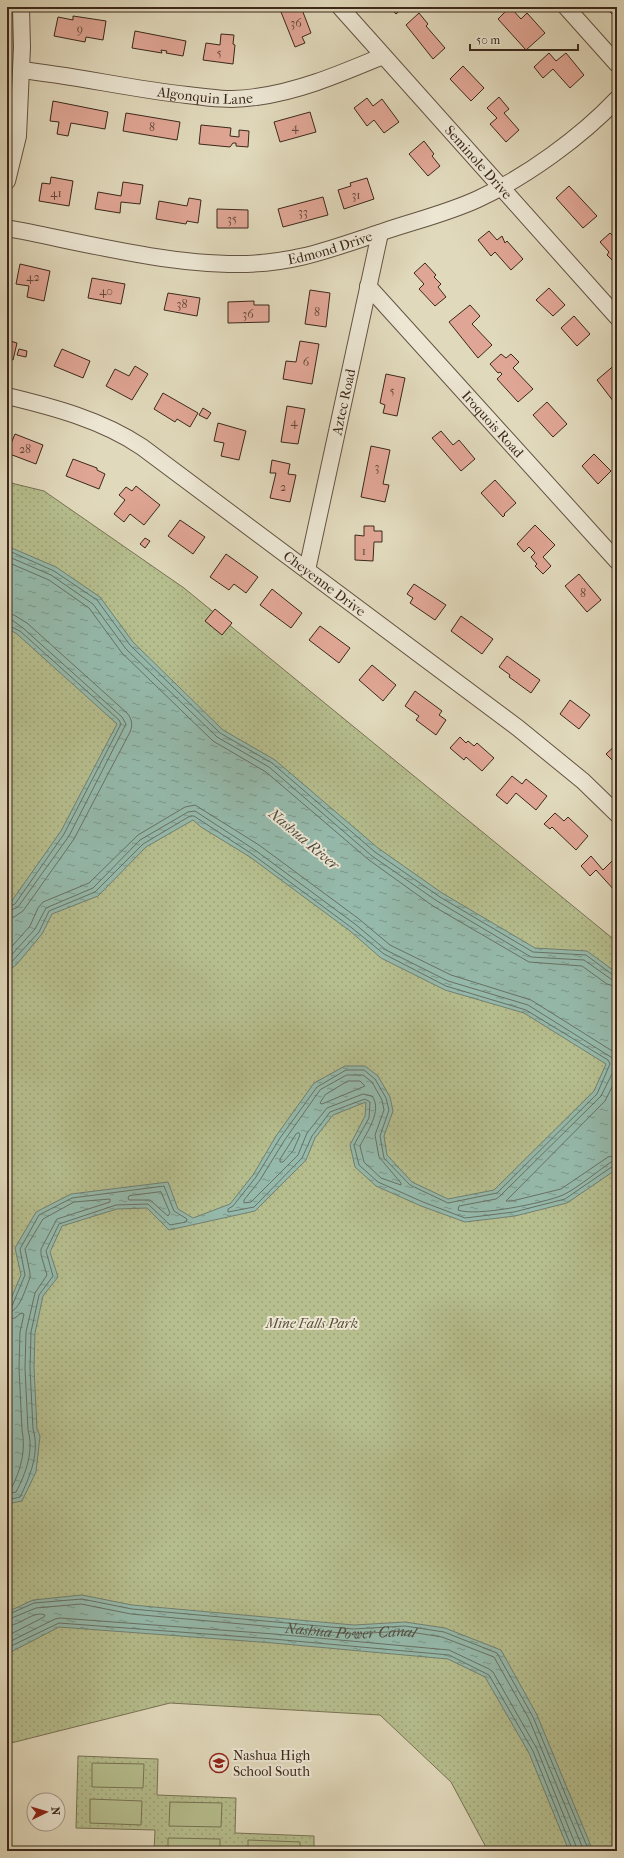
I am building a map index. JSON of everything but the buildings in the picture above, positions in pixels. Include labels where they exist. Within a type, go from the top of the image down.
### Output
[{"type":"street","points":[[7,181],[18,136],[21,70],[21,7]]},
{"type":"street","name":"Seminole Drive","points":[[340,7],[617,317]]},
{"type":"street","points":[[566,7],[617,64]]},
{"type":"street","name":"Algonquin Lane","points":[[21,70],[57,74],[155,91],[222,99],[256,98],[289,91],[325,80],[383,56]]},
{"type":"street","name":"Edmond Drive","points":[[7,228],[168,259],[199,263],[270,263],[304,257],[337,248],[477,200],[501,187],[547,157],[588,127],[617,99]]},
{"type":"street","name":"Aztec Road","points":[[307,570],[380,233]]},
{"type":"street","name":"Iroquois Road","points":[[368,286],[617,561]]},
{"type":"street","name":"Cheyenne Drive","points":[[7,396],[84,419],[109,428],[131,440],[307,570],[551,754],[583,781],[617,814]]},
{"type":"green space","name":"Mine Falls Park","points":[[7,482],[44,491],[184,588],[617,942],[617,1851],[488,1851],[451,1782],[380,1715],[170,1703],[7,1744]]},
{"type":"green space","points":[[78,1756],[158,1759],[157,1795],[236,1798],[235,1833],[314,1836],[314,1851],[154,1851],[155,1830],[76,1828]]},
{"type":"green space","points":[[92,1763],[144,1764],[143,1788],[92,1787]]},
{"type":"green space","points":[[90,1799],[142,1801],[141,1825],[90,1823]]},
{"type":"green space","points":[[170,1802],[222,1803],[221,1827],[169,1826]]},
{"type":"green space","points":[[168,1838],[220,1839],[220,1851],[168,1851]]},
{"type":"green space","points":[[248,1840],[300,1842],[300,1851],[248,1851]]},
{"type":"water","name":"Nashua River","points":[[7,546],[56,567],[100,597],[133,642],[223,730],[275,760],[378,848],[442,893],[535,948],[587,951],[617,973],[617,1169],[567,1203],[515,1216],[465,1222],[421,1206],[376,1186],[355,1167],[350,1145],[365,1116],[366,1102],[333,1115],[315,1138],[306,1160],[255,1211],[169,1230],[147,1208],[117,1209],[62,1226],[50,1252],[58,1277],[43,1296],[35,1333],[34,1367],[37,1429],[40,1436],[36,1472],[22,1501],[7,1504],[7,1308],[21,1275],[15,1248],[36,1212],[71,1194],[168,1182],[178,1209],[193,1218],[230,1204],[253,1175],[276,1136],[314,1083],[345,1066],[365,1066],[378,1076],[390,1097],[393,1111],[384,1136],[387,1155],[412,1182],[448,1199],[494,1190],[594,1091],[606,1064],[524,1013],[445,990],[381,958],[350,931],[250,857],[201,827],[193,820],[146,847],[98,896],[52,914],[42,934],[17,964],[7,972],[7,904],[11,902],[61,831],[117,724],[17,634],[7,628]]},
{"type":"water","name":"Nashua Power Canal","points":[[82,1595],[132,1605],[354,1625],[405,1622],[445,1628],[501,1650],[537,1715],[593,1851],[569,1851],[529,1753],[485,1677],[448,1659],[273,1643],[59,1627],[7,1654],[7,1612],[33,1600]]},
{"type":"place","name":"Nashua High School South","points":[[219,1763]]}]
